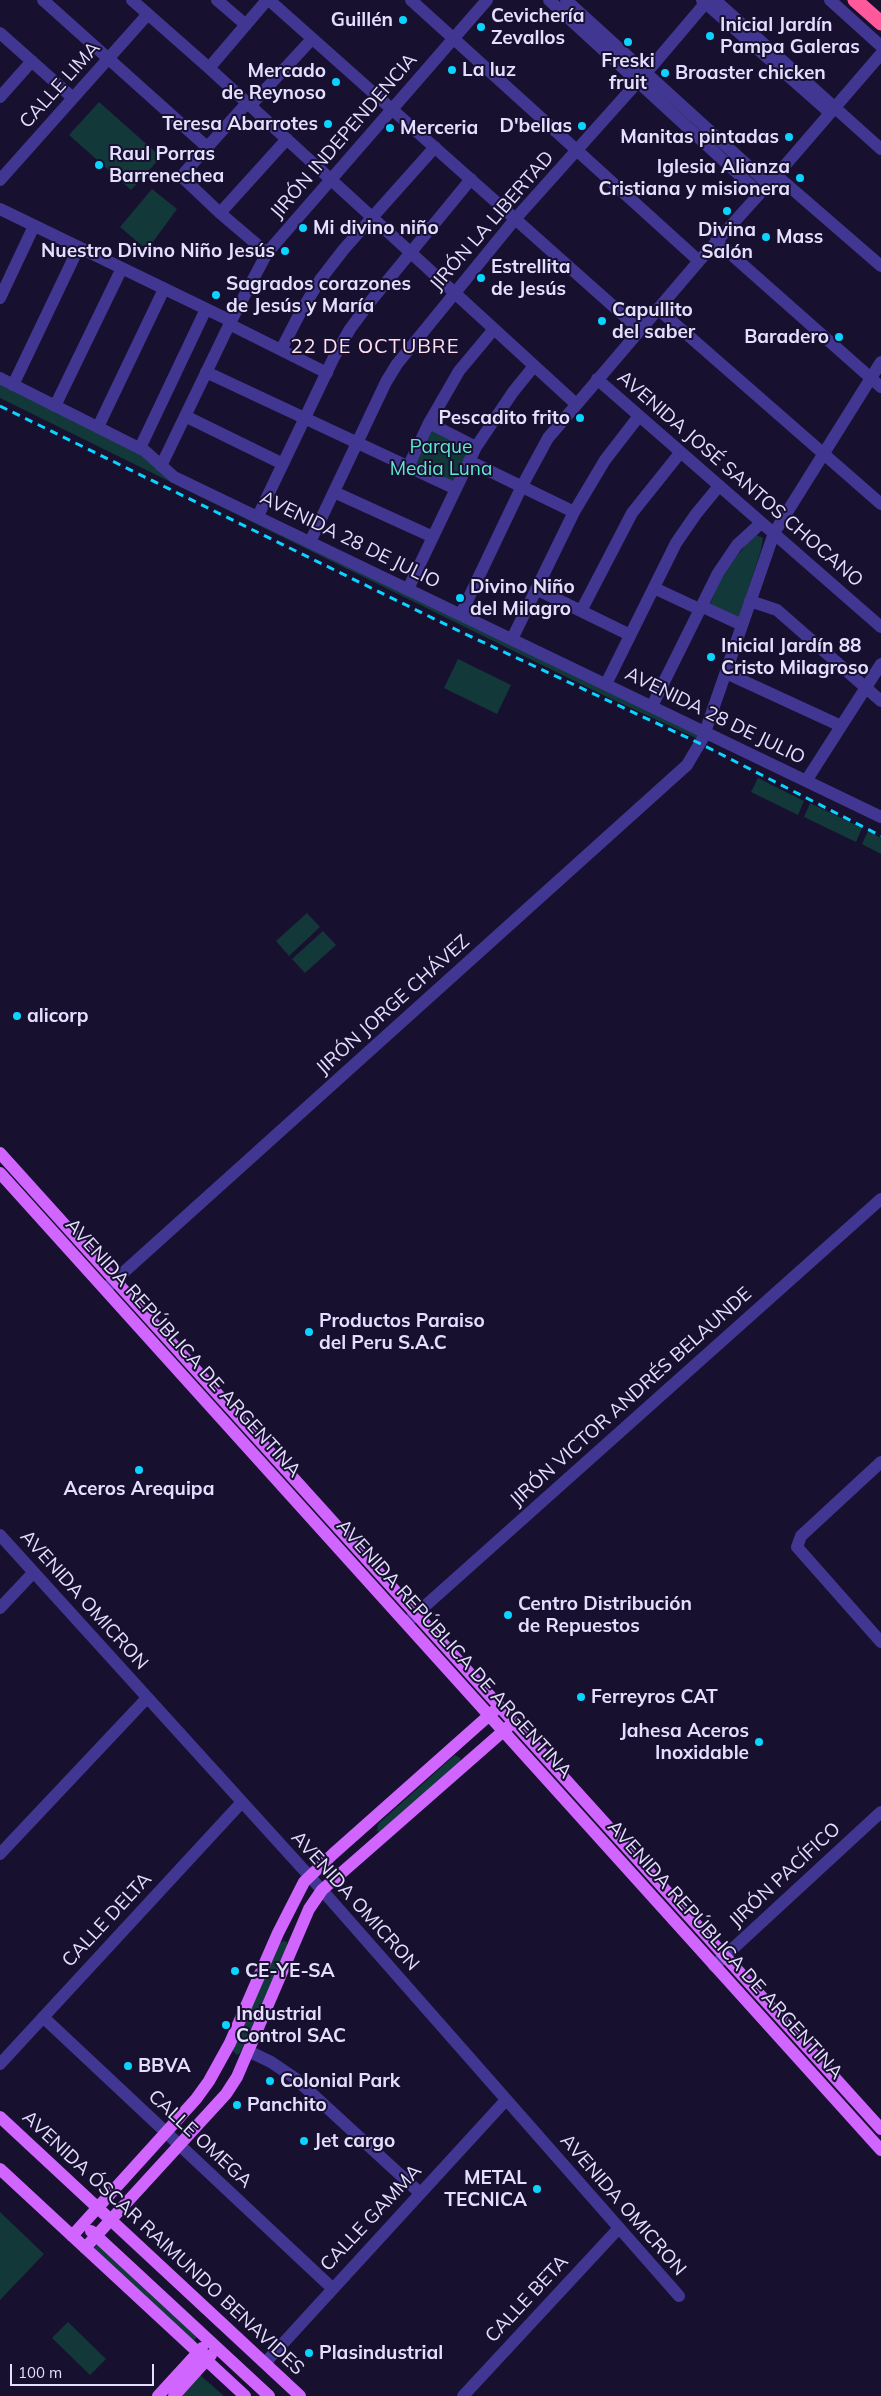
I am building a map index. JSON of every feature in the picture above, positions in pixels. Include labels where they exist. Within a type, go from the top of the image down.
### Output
[{"type":"highway","points":[[855,0],[881,23]]},
{"type":"main road","name":"AVENIDA REPÚBLICA DE ARGENTINA","points":[[0,1154],[261,1462],[881,2150]]},
{"type":"main road","name":"AVENIDA REPÚBLICA DE ARGENTINA","points":[[0,1173],[272,1453],[881,2129]]},
{"type":"main road","points":[[261,1462],[272,1453]]},
{"type":"main road","points":[[72,2236],[196,2099],[219,2065],[293,1900],[309,1877],[499,1706]]},
{"type":"main road","points":[[85,2248],[226,2094],[248,2051],[309,1909],[322,1890],[514,1722]]},
{"type":"main road","points":[[454,1747],[468,1763]]},
{"type":"main road","points":[[333,1854],[346,1868]]},
{"type":"main road","points":[[630,1872],[641,1863]]},
{"type":"main road","points":[[687,1935],[697,1926]]},
{"type":"main road","points":[[278,1932],[295,1940]]},
{"type":"main road","name":"AVENIDA ÓSCAR RAIMUNDO BENAVIDES","points":[[0,2117],[300,2396]]},
{"type":"main road","points":[[0,2169],[245,2396]]},
{"type":"main road","points":[[83,2223],[269,2396]]},
{"type":"main road","points":[[158,2396],[213,2345]]},
{"type":"main road","points":[[174,2396],[202,2357]]},
{"type":"street","points":[[43,0],[110,58],[207,147]]},
{"type":"street","points":[[132,0],[209,68],[576,404]]},
{"type":"street","points":[[217,0],[246,25]]},
{"type":"street","points":[[209,68],[268,0],[640,330]]},
{"type":"street","points":[[411,0],[699,261]]},
{"type":"street","name":"JIRÓN INDEPENDENCIA","points":[[161,466],[230,323],[267,253],[488,0]]},
{"type":"street","points":[[549,0],[643,77],[768,184],[881,266]]},
{"type":"street","points":[[566,0],[643,77]]},
{"type":"street","points":[[830,0],[881,46]]},
{"type":"street","points":[[708,1],[881,149]]},
{"type":"street","name":"JIRÓN LA LIBERTAD","points":[[310,542],[383,388],[397,364],[516,218],[643,77],[708,1]]},
{"type":"street","name":"CALLE LIMA","points":[[2,175],[148,14]]},
{"type":"street","points":[[0,33],[73,98]]},
{"type":"street","points":[[267,253],[220,213],[184,178],[185,172],[312,39]]},
{"type":"street","points":[[461,614],[522,486],[548,438],[716,241],[881,54]]},
{"type":"street","points":[[0,97],[32,61]]},
{"type":"street","points":[[220,213],[287,139]]},
{"type":"street","points":[[281,350],[320,280],[435,147]]},
{"type":"street","points":[[258,516],[350,329],[410,252],[471,179]]},
{"type":"street","points":[[0,209],[206,309],[327,373]]},
{"type":"street","points":[[0,298],[34,226]]},
{"type":"street","points":[[716,241],[881,387]]},
{"type":"street","points":[[13,385],[79,247]]},
{"type":"street","points":[[55,406],[122,268]]},
{"type":"street","points":[[98,427],[164,289]]},
{"type":"street","points":[[140,448],[206,309]]},
{"type":"street","points":[[658,309],[881,504]]},
{"type":"street","points":[[408,467],[429,423],[459,370],[494,330]]},
{"type":"street","name":"JIRÓN JORGE CHÁVEZ","points":[[110,1285],[674,779],[687,765],[703,738],[774,533],[881,362]]},
{"type":"street","points":[[408,589],[476,447],[513,392],[534,366]]},
{"type":"street","points":[[206,372],[456,489]]},
{"type":"street","name":"AVENIDA 28 DE JULIO","points":[[0,378],[140,448],[150,454],[174,477],[652,706],[703,738],[806,781],[881,816]]},
{"type":"street","name":"AVENIDA JOSÉ SANTOS CHOCANO","points":[[597,379],[881,627]]},
{"type":"street","points":[[185,416],[283,464]]},
{"type":"street","points":[[512,639],[574,512],[605,460],[639,416]]},
{"type":"street","points":[[429,423],[476,447]]},
{"type":"street","points":[[582,611],[632,513],[680,453]]},
{"type":"street","points":[[469,461],[574,512]]},
{"type":"street","points":[[606,684],[685,528],[719,486]]},
{"type":"street","points":[[334,492],[433,537]]},
{"type":"street","points":[[652,706],[700,608],[730,554],[761,523]]},
{"type":"street","points":[[654,588],[742,625]]},
{"type":"street","points":[[536,589],[630,635]]},
{"type":"street","points":[[750,601],[777,610],[881,701]]},
{"type":"street","points":[[806,781],[881,664]]},
{"type":"street","points":[[726,673],[841,726]]},
{"type":"street","name":"JIRÓN VICTOR ANDRÉS BELAUNDE","points":[[406,1623],[881,1199]]},
{"type":"street","points":[[881,1462],[802,1536],[798,1547],[881,1642]]},
{"type":"street","name":"AVENIDA OMICRON","points":[[0,1534],[33,1573],[322,1890],[679,2296]]},
{"type":"street","points":[[0,1608],[33,1573]]},
{"type":"street","points":[[0,1854],[147,1698]]},
{"type":"street","name":"CALLE DELTA","points":[[0,2064],[242,1802]]},
{"type":"street","name":"JIRÓN PACÍFICO","points":[[714,1966],[881,1812]]},
{"type":"street","name":"CALLE OMEGA","points":[[43,2017],[332,2288]]},
{"type":"street","points":[[248,2051],[271,2062],[296,2079],[420,2194]]},
{"type":"street","name":"CALLE GAMMA","points":[[265,2363],[506,2100]]},
{"type":"street","name":"CALLE BETA","points":[[463,2396],[618,2228]]},
{"type":"green space","points":[[99,102],[161,157],[131,190],[69,135]]},
{"type":"green space","points":[[152,189],[177,209],[147,250],[120,227]]},
{"type":"green space","points":[[0,381],[149,456],[164,471],[699,735],[698,739],[603,695],[0,398]]},
{"type":"green space","name":"Parque Media Luna","points":[[431,430],[469,450],[453,486],[412,466]]},
{"type":"green space","points":[[754,534],[763,538],[761,550],[739,618],[710,604],[723,574]]},
{"type":"green space","points":[[458,659],[511,685],[497,714],[444,688]]},
{"type":"green space","points":[[758,778],[804,801],[798,815],[751,792]]},
{"type":"green space","points":[[810,803],[862,828],[856,842],[804,817]]},
{"type":"green space","points":[[868,831],[881,838],[881,854],[862,844]]},
{"type":"green space","points":[[307,913],[320,927],[289,956],[276,941]]},
{"type":"green space","points":[[323,931],[336,945],[305,973],[292,959]]},
{"type":"green space","points":[[455,1755],[460,1758],[461,1762],[381,1832],[377,1831],[378,1824]]},
{"type":"green space","points":[[287,1942],[287,1947],[240,2053],[237,2055],[231,2049],[279,1943]]},
{"type":"green space","points":[[0,2212],[44,2254],[0,2300]]},
{"type":"green space","points":[[98,2243],[198,2335],[194,2341],[94,2249]]},
{"type":"green space","points":[[68,2322],[106,2359],[90,2375],[52,2338]]},
{"type":"green space","points":[[200,2375],[224,2396],[181,2396]]},
{"type":"railway","points":[[0,406],[459,631],[701,744],[881,836]]},
{"type":"place","name":"Guillén","points":[[403,20]]},
{"type":"place","name":"Cevichería Zevallos","points":[[481,27]]},
{"type":"place","name":"Inicial Jardín Pampa Galeras","points":[[710,36]]},
{"type":"place","name":"Freski fruit","points":[[628,42]]},
{"type":"place","name":"La luz","points":[[452,70]]},
{"type":"place","name":"Broaster chicken","points":[[665,73]]},
{"type":"place","name":"Mercado de Reynoso","points":[[336,82]]},
{"type":"place","name":"Teresa Abarrotes","points":[[328,124]]},
{"type":"place","name":"D'bellas","points":[[582,126]]},
{"type":"place","name":"Merceria","points":[[390,128]]},
{"type":"place","name":"Manitas pintadas","points":[[789,137]]},
{"type":"place","name":"Raul Porras Barrenechea","points":[[99,165]]},
{"type":"place","name":"Iglesia Alianza Cristiana y misionera","points":[[800,178]]},
{"type":"place","name":"Divina Salón","points":[[727,211]]},
{"type":"place","name":"Mi divino niño","points":[[303,228]]},
{"type":"place","name":"Mass","points":[[766,237]]},
{"type":"place","name":"Nuestro Divino Niño Jesús","points":[[285,251]]},
{"type":"place","name":"Estrellita de Jesús","points":[[481,278]]},
{"type":"place","name":"Sagrados corazones de Jesús y María","points":[[216,295]]},
{"type":"place","name":"Capullito del saber","points":[[602,321]]},
{"type":"place","name":"Baradero","points":[[839,337]]},
{"type":"place","name":"Pescadito frito","points":[[580,418]]},
{"type":"place","name":"Divino Niño del Milagro","points":[[460,598]]},
{"type":"place","name":"Inicial Jardín 88 Cristo Milagroso","points":[[711,657]]},
{"type":"place","name":"alicorp","points":[[17,1016]]},
{"type":"place","name":"Productos Paraiso del Peru S.A.C","points":[[309,1332]]},
{"type":"place","name":"Aceros Arequipa","points":[[139,1470]]},
{"type":"place","name":"Centro Distribución de Repuestos","points":[[508,1615]]},
{"type":"place","name":"Ferreyros CAT","points":[[581,1697]]},
{"type":"place","name":"Jahesa Aceros Inoxidable","points":[[759,1742]]},
{"type":"place","name":"CE-YE-SA","points":[[235,1971]]},
{"type":"place","name":"Industrial Control SAC","points":[[226,2025]]},
{"type":"place","name":"BBVA","points":[[128,2066]]},
{"type":"place","name":"Colonial Park","points":[[270,2081]]},
{"type":"place","name":"Panchito","points":[[237,2105]]},
{"type":"place","name":"Jet cargo","points":[[304,2141]]},
{"type":"place","name":"METAL TECNICA","points":[[537,2189]]},
{"type":"place","name":"Plasindustrial","points":[[309,2353]]},
{"type":"district","name":"22 DE OCTUBRE","points":[[375,347]]}]
